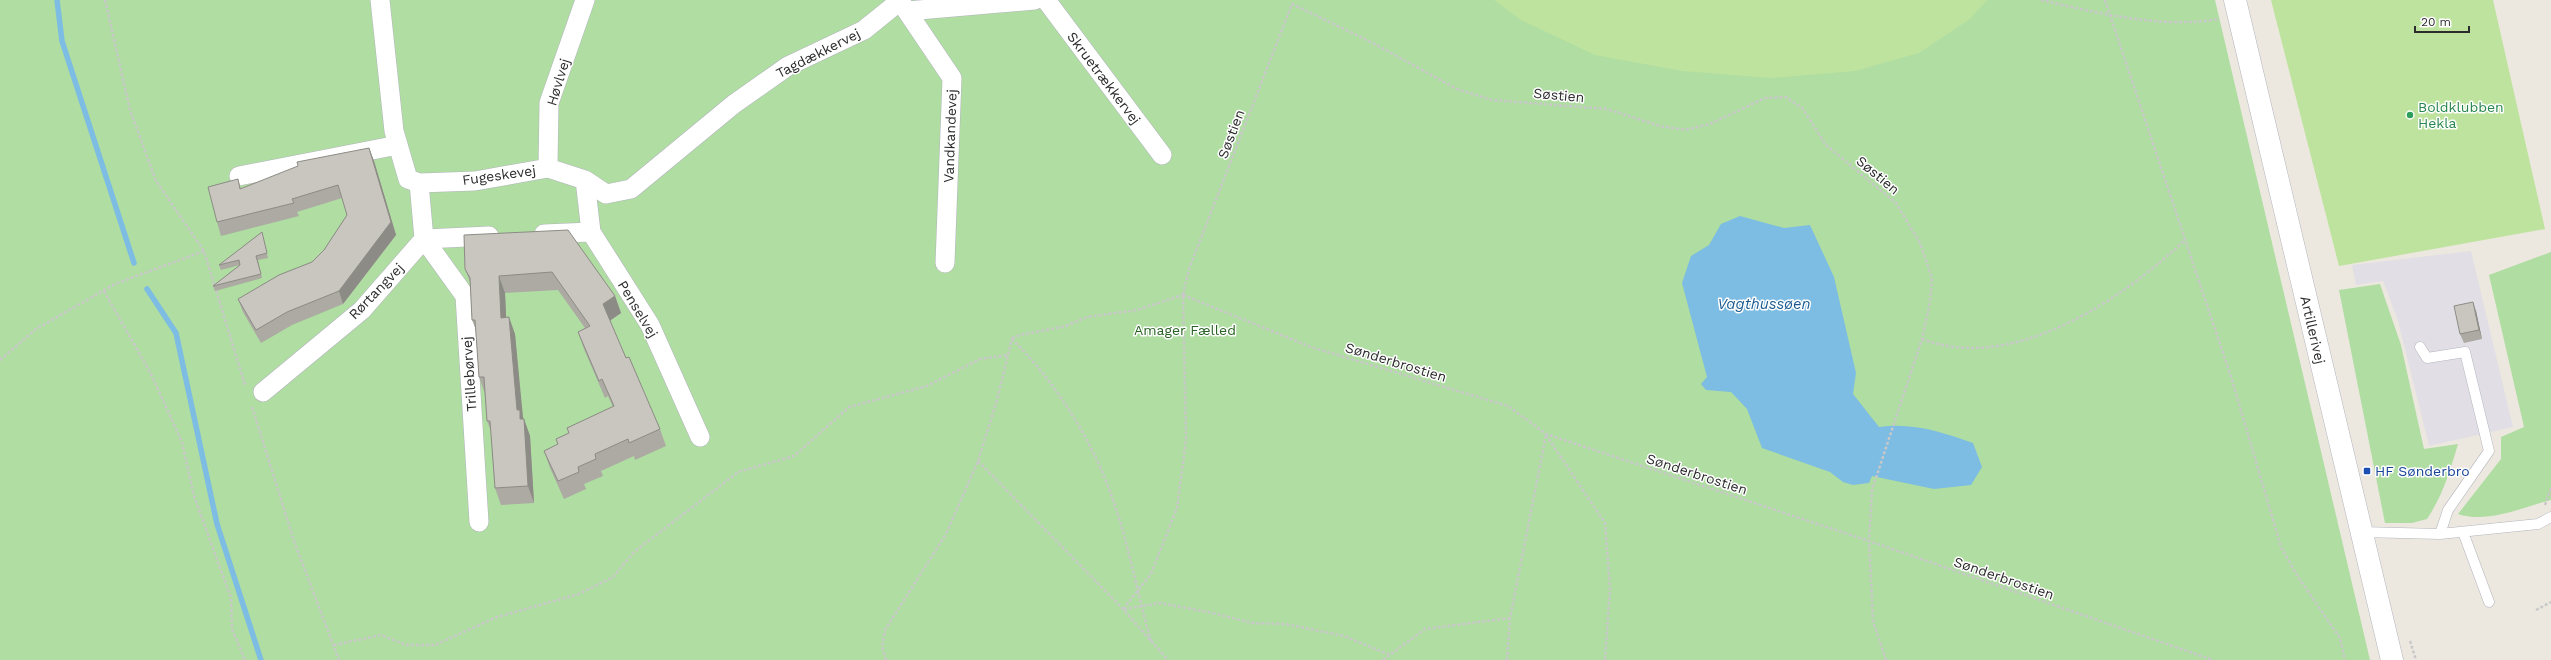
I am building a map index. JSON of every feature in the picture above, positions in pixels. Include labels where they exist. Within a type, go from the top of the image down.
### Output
[{"type":"street","points":[[380,0],[394,131],[408,179],[419,183],[424,239],[504,236]]},
{"type":"street","name":"Høvlvej","points":[[548,168],[549,103],[585,0]]},
{"type":"street","points":[[903,4],[1035,0]]},
{"type":"street","name":"Skruetrækkervej","points":[[1046,0],[1162,155]]},
{"type":"street","name":"Tagdækkervej","points":[[734,104],[788,66],[864,30],[903,4]]},
{"type":"street","name":"Vandkandevej","points":[[903,4],[952,78],[945,263]]},
{"type":"street","name":"Artillerivej","points":[[2237,8],[2392,660]]},
{"type":"street","name":"Fugeskevej","points":[[419,183],[475,181],[548,168],[585,180],[606,194],[631,189],[734,104]]},
{"type":"street","points":[[239,176],[398,145]]},
{"type":"street","name":"Penselvej","points":[[585,180],[591,232],[650,325],[700,437]]},
{"type":"street","points":[[527,235],[591,232]]},
{"type":"street","name":"Rørtangvej","points":[[253,393],[362,310],[424,239]]},
{"type":"street","name":"Trillebørvej","points":[[424,239],[465,296],[479,522]]},
{"type":"lane","points":[[2420,347],[2427,358],[2465,352],[2489,451],[2448,510],[2440,534]]},
{"type":"lane","points":[[2361,532],[2440,534],[2538,524],[2551,517]]},
{"type":"lane","points":[[2463,532],[2489,602]]},
{"type":"path","points":[[105,0],[130,110],[156,181],[204,251],[253,393],[294,544],[334,645],[338,660]]},
{"type":"path","points":[[1292,4],[1293,0]]},
{"type":"path","points":[[2041,0],[2112,16],[2192,24],[2237,8]]},
{"type":"path","points":[[2105,0],[2112,16],[2232,380],[2281,547],[2298,577],[2340,638],[2345,660]]},
{"type":"path","name":"Søstien","points":[[1123,609],[1151,574],[1176,508],[1186,440],[1182,294],[1189,269],[1292,4],[1369,42],[1457,89],[1492,100],[1608,109],[1660,126],[1685,130],[1710,124],[1765,98],[1786,97],[1802,110],[1826,144],[1896,203],[1920,243],[1932,278],[1930,302],[1922,339],[1904,398],[1872,490],[1870,541],[1873,621],[1886,660]]},
{"type":"path","points":[[1922,339],[1951,348],[1975,348],[2002,344],[2042,334],[2082,317],[2137,280],[2186,239]]},
{"type":"path","points":[[0,360],[36,329],[104,291],[204,251]]},
{"type":"path","points":[[104,291],[151,374],[182,442],[194,496],[231,598],[232,629],[245,660]]},
{"type":"path","points":[[1012,338],[1020,334],[1066,326],[1087,317],[1136,310],[1182,294]]},
{"type":"path","name":"Sønderbrostien","points":[[1182,294],[1311,347],[1508,406],[1546,434],[1870,541],[2213,660]]},
{"type":"path","points":[[886,660],[882,646],[885,630],[946,534],[978,461],[998,400],[1012,338]]},
{"type":"path","points":[[1012,338],[1029,356],[1087,437],[1115,505],[1138,590],[1141,608],[1151,641]]},
{"type":"path","points":[[334,645],[381,635],[406,645],[435,646],[497,617],[579,594],[613,577],[634,552],[738,472],[794,456],[849,407],[927,386],[980,359],[1008,355]]},
{"type":"path","points":[[1507,660],[1510,618],[1546,434]]},
{"type":"path","points":[[1546,434],[1605,523],[1610,588],[1605,660]]},
{"type":"path","points":[[978,461],[1123,609],[1168,660]]},
{"type":"path","points":[[2536,610],[2551,602]]},
{"type":"path","points":[[1123,609],[1141,608],[1160,603],[1213,613],[1252,623],[1285,624],[1344,636],[1390,655]]},
{"type":"path","points":[[1383,660],[1425,629],[1510,618]]},
{"type":"shaded area","points":[[2471,251],[2513,427],[2429,446],[2398,321],[2383,281],[2356,285],[2352,265]]},
{"type":"green space","name":"Amager Fælled","points":[[0,0],[2215,0],[2370,660],[0,660]]},
{"type":"green space","points":[[1494,0],[1987,0],[1970,19],[1919,53],[1855,71],[1771,78],[1682,71],[1595,55],[1521,20]]},
{"type":"green space","name":"Boldklubben Hekla","points":[[2271,0],[2493,0],[2545,229],[2339,266]]},
{"type":"green space","points":[[2551,252],[2551,500],[2493,516],[2469,517],[2458,514],[2501,459],[2501,437],[2524,427],[2489,275]]},
{"type":"green space","points":[[2380,284],[2401,345],[2424,449],[2458,444],[2446,483],[2433,510],[2427,519],[2412,523],[2385,523],[2339,290]]},
{"type":"water","name":"Vagthussøen","points":[[1740,216],[1784,228],[1810,225],[1834,277],[1856,373],[1853,394],[1879,427],[1903,426],[1927,429],[1973,443],[1982,467],[1971,485],[1934,489],[1872,476],[1869,483],[1853,485],[1843,482],[1830,472],[1762,448],[1747,409],[1731,392],[1706,390],[1701,384],[1707,377],[1682,283],[1691,256],[1709,245],[1721,224]]},
{"type":"building","points":[[369,148],[391,222],[339,291],[287,312],[256,330],[238,299],[279,275],[312,262],[324,250],[347,215],[338,185],[292,199],[294,203],[217,222],[208,187],[238,179],[240,189],[298,166],[297,162]]},
{"type":"building","points":[[568,230],[615,296],[603,304],[626,358],[629,357],[660,429],[629,443],[628,439],[595,454],[596,459],[578,467],[579,472],[558,481],[544,451],[558,444],[556,439],[569,433],[567,428],[614,406],[602,379],[599,381],[578,332],[590,326],[552,272],[499,276],[501,318],[509,317],[517,410],[520,410],[520,419],[524,419],[528,486],[495,488],[490,421],[487,421],[484,377],[479,377],[475,320],[472,320],[470,278],[465,269],[464,235]]},
{"type":"building","points":[[262,232],[267,253],[256,256],[261,274],[213,286],[240,265],[239,260],[219,265]]},
{"type":"building","points":[[2473,302],[2479,330],[2460,334],[2454,306]]},
{"type":"waterway","points":[[57,0],[62,41],[134,263]]},
{"type":"waterway","points":[[147,289],[176,333],[217,524],[261,660]]},
{"type":"place","name":"Boldklubben Hekla","points":[[2410,115]]},
{"type":"place","name":"HF Sønderbro","points":[[2367,471]]}]
